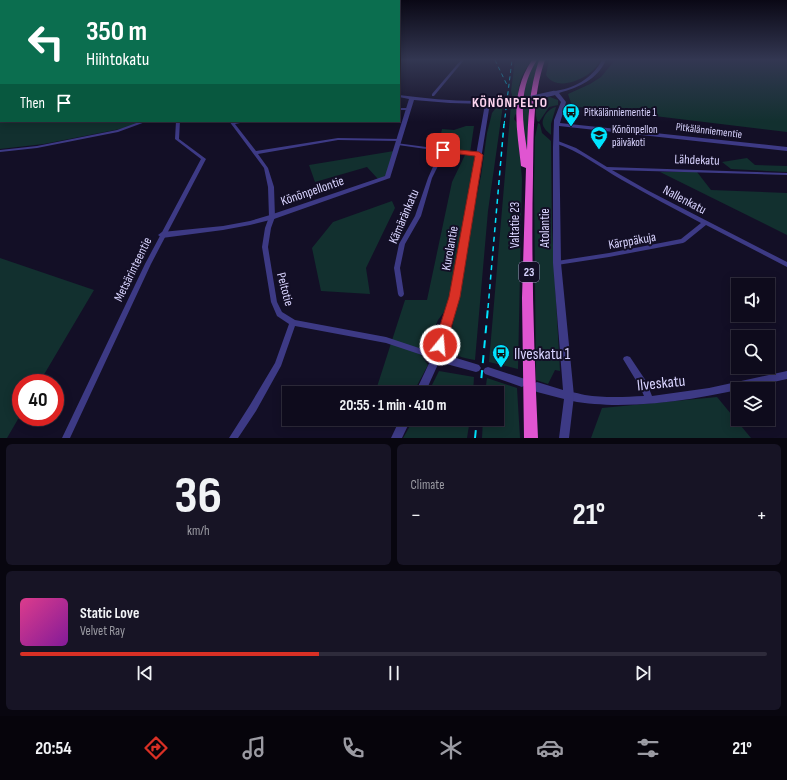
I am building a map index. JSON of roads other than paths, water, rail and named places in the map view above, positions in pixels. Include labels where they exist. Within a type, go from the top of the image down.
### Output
[{"type":"highway","points":[[524,80],[520,100],[528,205]]},
{"type":"highway","name":"Valtatie 23","points":[[531,438],[528,205],[531,122],[537,80]]},
{"type":"street","points":[[433,95],[445,80]]},
{"type":"street","points":[[400,96],[440,101],[488,102],[520,100],[554,93],[587,80]]},
{"type":"street","name":"Atolantie","points":[[554,93],[564,102],[557,124],[556,144],[557,263],[569,396],[564,438]]},
{"type":"street","name":"Könönpellontie","points":[[162,235],[223,228],[272,217],[388,177],[412,98]]},
{"type":"street","name":"Kurolantie","points":[[423,386],[437,356],[455,297],[488,102]]},
{"type":"street","points":[[400,109],[408,109]]},
{"type":"street","points":[[0,151],[37,147],[118,131],[143,122]]},
{"type":"street","name":"Metsärinteentie","points":[[66,438],[162,235],[204,159],[177,139],[178,122]]},
{"type":"street","name":"Peltotie","points":[[232,122],[266,168],[271,187],[272,217],[268,228],[265,247],[274,302],[279,314],[293,323],[386,340],[437,356]]},
{"type":"street","name":"Pitkälänniementie","points":[[557,124],[787,149]]},
{"type":"street","points":[[254,153],[338,140],[399,142],[479,155]]},
{"type":"street","name":"Nallenkatu","points":[[556,144],[574,149],[605,168],[787,265]]},
{"type":"street","name":"Kämäränkatu","points":[[401,294],[397,268],[402,244],[418,216],[430,178],[443,150]]},
{"type":"street","name":"Lähdekatu","points":[[605,168],[787,174]]},
{"type":"street","name":"Kärppäkuja","points":[[557,263],[683,241],[706,222]]},
{"type":"street","points":[[233,438],[253,408],[278,364],[293,323]]},
{"type":"street","points":[[437,356],[476,368]]},
{"type":"street","points":[[627,359],[643,384],[650,400]]},
{"type":"street","points":[[488,372],[522,382]]},
{"type":"street","name":"Ilveskatu","points":[[537,387],[580,399],[650,400],[720,391],[787,375]]},
{"type":"street","points":[[396,438],[402,426]]},
{"type":"railway","points":[[505,80],[507,85]]},
{"type":"railway","points":[[504,125],[509,80]]},
{"type":"railway","points":[[488,308],[504,124]]},
{"type":"railway","points":[[481,386],[488,307]]},
{"type":"railway","points":[[475,438],[476,426]]},
{"type":"place","name":"Pitkälänniementie 1","points":[[571,127]]},
{"type":"place","name":"Könönpellon päiväkoti","points":[[599,150]]},
{"type":"place","name":"Ilveskatu 1","points":[[501,368]]},
{"type":"district","name":"KÖNÖNPELTO","points":[[510,102]]}]
